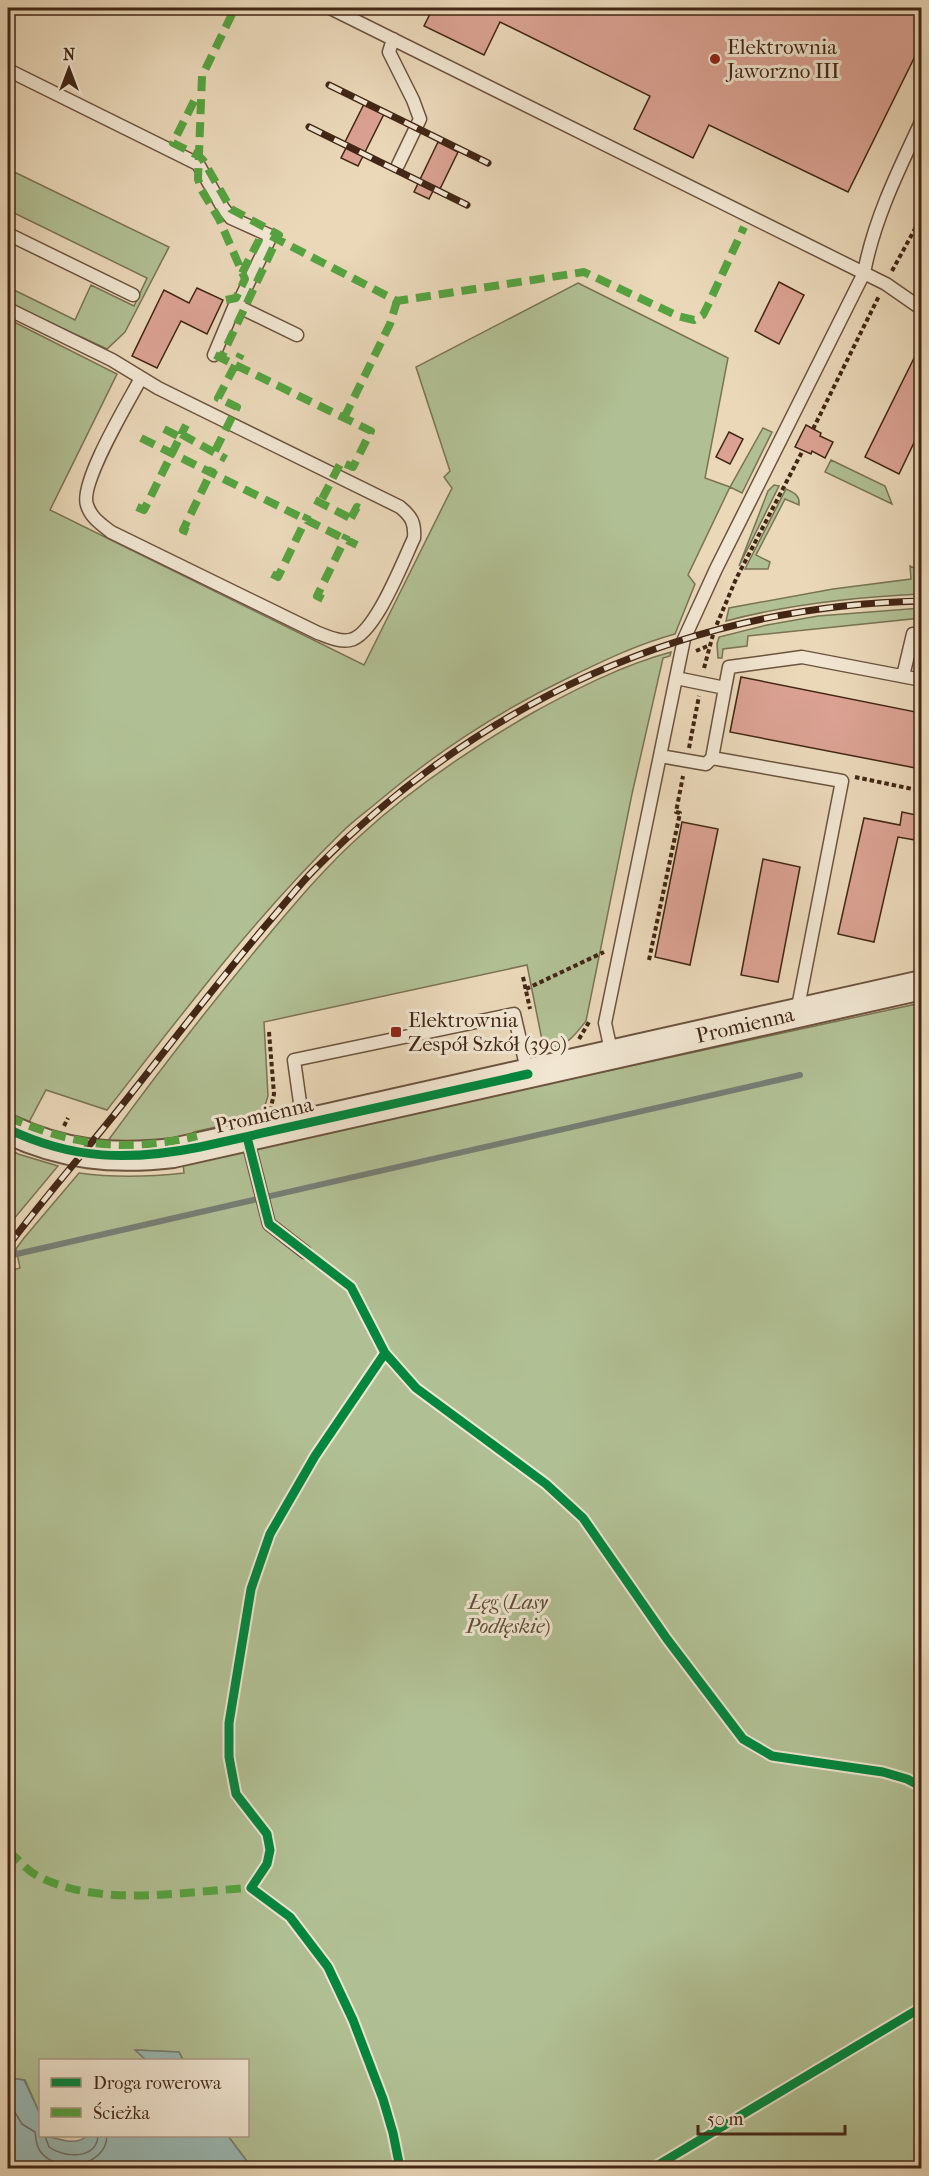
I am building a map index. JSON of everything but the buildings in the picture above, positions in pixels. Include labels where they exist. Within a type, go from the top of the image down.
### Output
[{"type":"street","name":"Promienna","points":[[8,1129],[57,1148],[81,1153],[124,1157],[173,1153],[921,985]]},
{"type":"lane","points":[[330,8],[886,284],[921,309]]},
{"type":"lane","points":[[393,39],[389,52],[420,119],[398,165]]},
{"type":"lane","points":[[8,70],[198,164],[231,218],[271,236],[240,300],[235,305],[214,355]]},
{"type":"lane","points":[[612,1055],[605,1023],[684,639],[711,579],[864,273],[867,257],[892,184],[921,120]]},
{"type":"lane","points":[[8,234],[133,295]]},
{"type":"lane","points":[[235,305],[297,335]]},
{"type":"lane","points":[[8,309],[112,360],[158,388],[400,507],[410,515],[415,524],[414,538],[374,622],[363,634],[352,640],[338,640],[318,633],[111,532],[96,521],[86,504],[86,488],[141,378]]},
{"type":"lane","points":[[903,676],[913,634],[921,633]]},
{"type":"lane","points":[[660,756],[706,764],[712,758],[729,667],[802,657],[921,680]]},
{"type":"lane","points":[[676,678],[725,688]]},
{"type":"lane","points":[[712,758],[842,781],[797,1014]]},
{"type":"lane","points":[[303,1124],[294,1060],[514,1014],[528,1074]]},
{"type":"lane","points":[[247,1137],[269,1224],[305,1252]]},
{"type":"path","points":[[813,429],[921,216]]},
{"type":"path","points":[[842,781],[844,775],[921,790]]},
{"type":"path","points":[[526,989],[604,951],[602,963]]},
{"type":"path","points":[[523,977],[530,1010]]},
{"type":"path","points":[[577,1042],[590,1021]]},
{"type":"path","points":[[269,1032],[274,1094],[271,1107]]},
{"type":"green space","points":[[8,169],[169,247],[125,332],[107,349],[8,303],[8,287],[75,320],[91,285],[134,306],[147,278],[8,210]]},
{"type":"green space","points":[[578,283],[728,358],[705,478],[730,487],[688,575],[695,584],[675,634],[595,665],[519,703],[447,748],[355,820],[310,864],[249,932],[107,1110],[46,1090],[28,1124],[8,1115],[8,319],[117,374],[50,510],[364,665],[452,488],[444,477],[450,471],[416,367]]},
{"type":"green space","points":[[763,428],[772,432],[742,493],[730,487]]},
{"type":"green space","points":[[831,460],[885,486],[892,504],[825,472]]},
{"type":"green space","points":[[774,485],[779,486],[739,566],[768,491]]},
{"type":"green space","points":[[786,489],[794,493],[799,505],[785,499],[756,555],[770,562],[768,569],[745,569]]},
{"type":"green space","points":[[910,566],[921,571],[921,594],[823,602],[726,621],[729,608],[833,589],[911,579]]},
{"type":"green space","points":[[921,608],[921,618],[748,636],[747,646],[723,649],[722,658],[718,658],[719,637],[767,625],[818,616]]},
{"type":"green space","points":[[671,652],[670,656],[663,658],[632,794],[586,1021],[570,1039],[549,1049],[543,1045],[527,965],[264,1022],[268,1096],[264,1109],[247,1120],[194,1132],[178,1139],[153,1142],[107,1142],[182,1042],[272,931],[334,861],[380,818],[444,769],[534,712],[601,678],[636,663]]},
{"type":"green space","name":"Łęg (Lasy Podłęskie)","points":[[921,1003],[921,2168],[252,2168],[229,2137],[249,2137],[249,2059],[182,2059],[179,2052],[136,2050],[145,2059],[39,2059],[39,2112],[25,2080],[8,2078],[8,1271],[20,1268],[16,1249],[79,1173],[132,1176],[184,1173],[183,1163]]},
{"type":"green space","points":[[8,1148],[18,1154],[58,1166],[8,1226]]},
{"type":"water","points":[[135,2050],[179,2052],[182,2059],[145,2059]]},
{"type":"water","points":[[8,2078],[24,2080],[39,2112],[39,2137],[76,2141],[85,2137],[229,2137],[252,2168],[8,2168]]},
{"type":"waterway","points":[[8,1256],[800,1075]]},
{"type":"railway","points":[[329,85],[488,163]]},
{"type":"railway","points":[[309,127],[467,205]]},
{"type":"railway","points":[[8,1246],[236,961],[304,881],[379,810],[446,757],[517,712],[592,674],[670,644],[751,622],[835,607],[922,601]]},
{"type":"marked path","points":[[226,300],[236,298],[245,279],[219,219],[201,189],[198,179],[202,76],[235,8]]},
{"type":"marked path","points":[[194,101],[173,143],[203,160],[231,209],[279,235],[221,358]]},
{"type":"marked path","points":[[271,236],[397,301],[584,272],[678,316],[694,320],[703,315],[744,227]]},
{"type":"marked path","points":[[242,273],[259,240],[260,232]]},
{"type":"marked path","points":[[344,418],[390,324],[397,301]]},
{"type":"marked path","points":[[215,451],[237,407],[218,398],[241,354]]},
{"type":"marked path","points":[[215,355],[371,431],[353,467],[341,462],[320,503]]},
{"type":"marked path","points":[[137,507],[144,510],[186,425]]},
{"type":"marked path","points":[[164,429],[180,437]]},
{"type":"marked path","points":[[181,434],[226,459]]},
{"type":"marked path","points":[[141,438],[357,545]]},
{"type":"marked path","points":[[188,532],[183,530],[213,468]]},
{"type":"marked path","points":[[315,500],[356,521]]},
{"type":"marked path","points":[[351,518],[357,507],[362,509]]},
{"type":"marked path","points":[[272,574],[278,577],[308,515]]},
{"type":"marked path","points":[[323,599],[317,596],[347,535]]},
{"type":"marked path","points":[[8,1117],[56,1135],[101,1144],[147,1144],[197,1136]]},
{"type":"marked path","points":[[8,1851],[36,1875],[87,1892],[142,1895],[251,1888]]},
{"type":"cycle path","points":[[8,1129],[56,1147],[79,1152],[126,1156],[174,1152],[528,1074]]},
{"type":"cycle path","points":[[247,1137],[269,1224],[351,1287],[385,1353],[416,1388],[546,1484],[583,1518],[667,1639],[743,1739],[772,1756],[883,1772],[907,1779],[922,1787]]},
{"type":"cycle path","points":[[385,1353],[315,1456],[270,1534],[251,1589],[229,1723],[229,1757],[236,1794],[267,1834],[270,1850],[267,1864],[251,1888],[290,1917],[328,1967],[353,2020],[383,2099],[400,2168]]},
{"type":"cycle path","points":[[653,2168],[922,2007]]},
{"type":"place","name":"Elektrownia Jaworzno III","points":[[715,59]]},
{"type":"place","name":"Elektrownia Zespół Szkół (390)","points":[[396,1032]]}]
